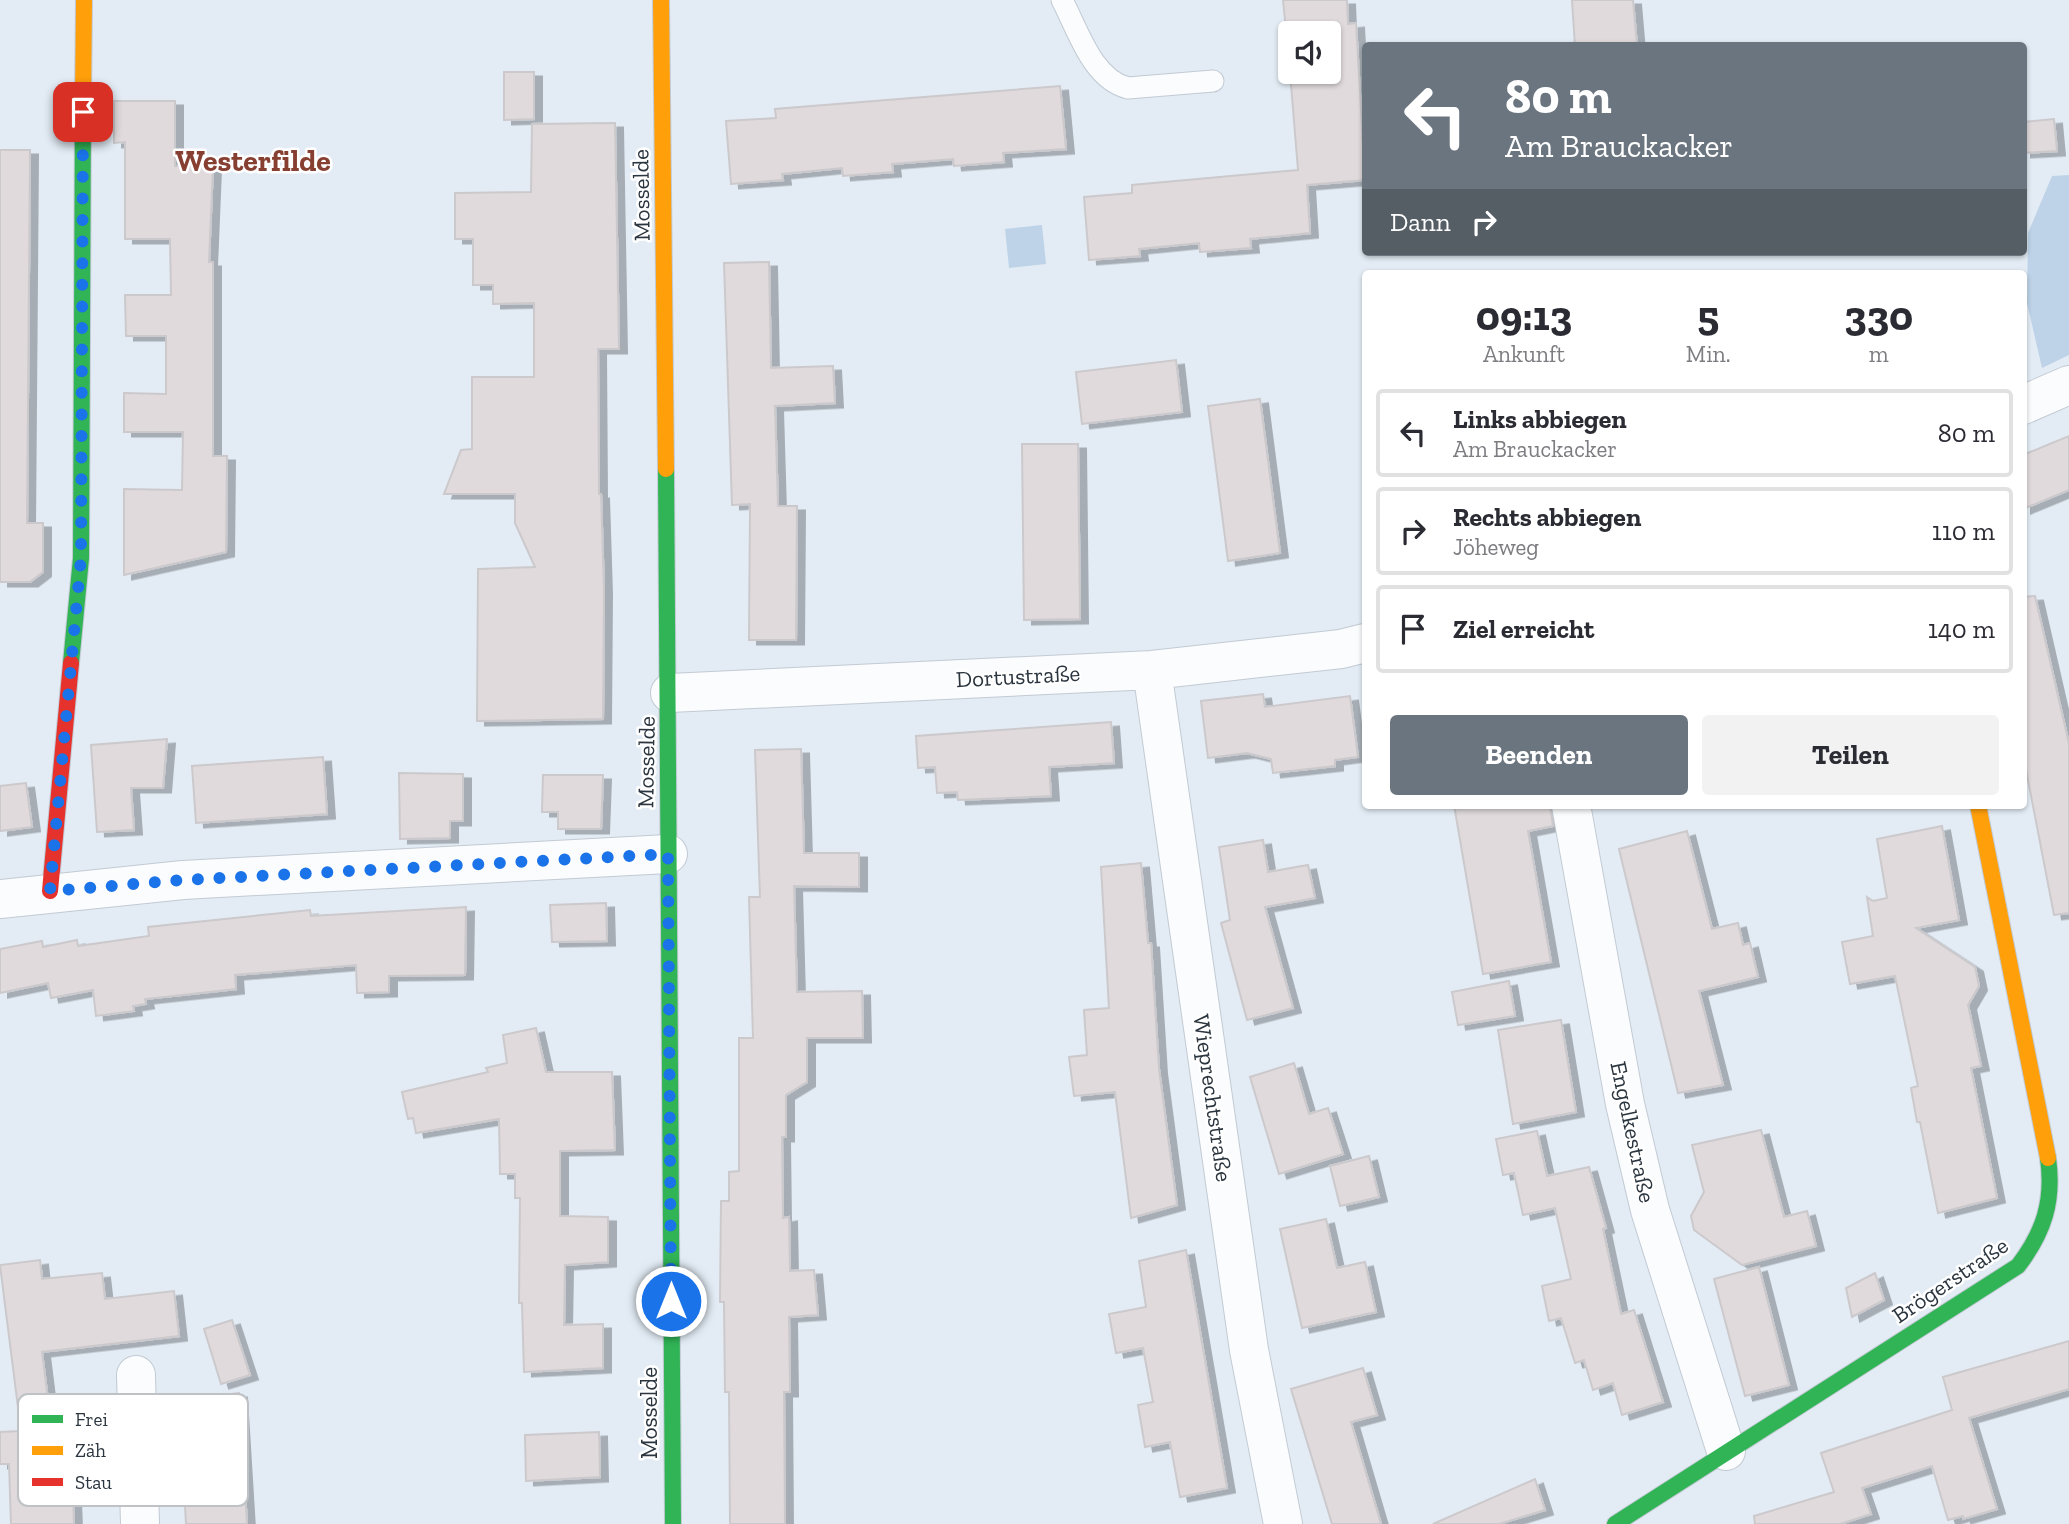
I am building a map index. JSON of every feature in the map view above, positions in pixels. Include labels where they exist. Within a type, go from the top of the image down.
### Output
[{"type":"street","points":[[50,891],[81,558],[84,0]]},
{"type":"street","name":"Mosselde","points":[[661,0],[670,693],[668,854],[673,1524]]},
{"type":"street","points":[[2027,403],[2069,385]]},
{"type":"street","name":"Dortustraße","points":[[670,693],[1152,670],[1341,649],[1362,644]]},
{"type":"street","name":"Wieprechtstraße","points":[[1152,670],[1247,1336],[1272,1483],[1283,1524]]},
{"type":"street","name":"Engelkestraße","points":[[1572,809],[1623,1090],[1650,1210],[1726,1451]]},
{"type":"street","name":"Brögerstraße","points":[[1615,1524],[2018,1266],[2040,1239],[2051,1202],[2049,1161],[1980,809]]},
{"type":"street","points":[[0,899],[50,891],[183,880],[668,854]]},
{"type":"street","points":[[136,1375],[137,1394]]},
{"type":"street","points":[[140,1506],[141,1524]]},
{"type":"lane","points":[[1062,0],[1097,67],[1116,85],[1128,88],[1213,81]]},
{"type":"shaded area","points":[[2069,175],[2069,355],[2042,368],[2027,303],[2028,233],[2052,176]]},
{"type":"shaded area","points":[[1042,225],[1046,264],[1009,268],[1005,229]]},
{"type":"building","points":[[1283,0],[1347,0],[1348,24],[1356,23],[1362,180],[1307,185],[1310,233],[1250,239],[1251,248],[1200,252],[1199,243],[1139,249],[1140,256],[1089,260],[1084,197],[1132,193],[1132,185],[1298,170],[1291,84],[1341,84],[1341,21],[1285,21]]},
{"type":"building","points":[[1572,0],[1633,0],[1637,42],[1575,42]]},
{"type":"building","points":[[504,72],[534,72],[534,119],[504,120]]},
{"type":"building","points":[[1060,86],[1066,149],[1003,153],[1004,162],[954,166],[953,159],[892,164],[893,172],[843,176],[842,168],[782,174],[783,180],[731,184],[726,121],[776,118],[775,109]]},
{"type":"building","points":[[114,101],[175,101],[175,166],[213,166],[209,262],[213,262],[213,456],[227,456],[226,552],[124,575],[124,489],[182,490],[183,432],[124,432],[124,393],[166,394],[166,336],[126,336],[125,295],[171,295],[170,239],[125,239],[125,142],[114,143]]},
{"type":"building","points":[[2054,119],[2057,151],[2027,153],[2027,122]]},
{"type":"building","points":[[615,123],[619,349],[598,349],[599,494],[604,590],[603,719],[477,721],[478,569],[535,567],[515,523],[515,494],[444,494],[461,450],[472,449],[472,377],[534,377],[534,303],[493,304],[493,285],[473,285],[473,239],[455,239],[455,193],[531,192],[532,124]]},
{"type":"building","points":[[0,150],[30,150],[27,523],[43,523],[43,572],[30,582],[0,582]]},
{"type":"building","points":[[769,262],[771,368],[833,366],[835,403],[775,406],[778,506],[797,506],[796,640],[749,640],[750,504],[732,505],[724,263]]},
{"type":"building","points":[[1176,360],[1182,412],[1082,424],[1076,372]]},
{"type":"building","points":[[1260,399],[1280,553],[1228,561],[1208,406]]},
{"type":"building","points":[[2069,436],[2069,490],[2027,507],[2027,453]]},
{"type":"building","points":[[1022,444],[1078,444],[1080,619],[1024,620]]},
{"type":"building","points":[[2035,596],[2069,744],[2069,913],[2054,915],[2027,775],[2027,597]]},
{"type":"building","points":[[1263,694],[1265,707],[1350,696],[1358,757],[1335,760],[1335,766],[1273,773],[1271,759],[1247,753],[1208,758],[1201,701]]},
{"type":"building","points":[[1111,722],[1114,763],[1049,767],[1051,796],[958,800],[957,792],[937,793],[935,767],[918,768],[916,736]]},
{"type":"building","points":[[167,739],[163,788],[131,788],[134,830],[97,832],[91,745]]},
{"type":"building","points":[[801,749],[804,853],[859,853],[859,887],[794,886],[797,992],[862,991],[863,1038],[807,1038],[807,1082],[786,1095],[786,1137],[782,1137],[783,1218],[789,1217],[790,1271],[814,1270],[818,1315],[789,1317],[790,1392],[784,1392],[785,1524],[730,1524],[729,1392],[725,1392],[724,1302],[720,1302],[721,1201],[729,1201],[729,1172],[739,1171],[739,1038],[753,1038],[749,897],[760,897],[755,750]]},
{"type":"building","points":[[323,757],[327,814],[196,823],[192,766]]},
{"type":"building","points":[[399,773],[463,774],[463,821],[450,821],[450,838],[400,839]]},
{"type":"building","points":[[543,775],[603,775],[601,829],[558,829],[558,812],[542,812]]},
{"type":"building","points":[[26,783],[32,827],[0,831],[0,786]]},
{"type":"building","points":[[1455,809],[1551,809],[1553,826],[1528,831],[1551,962],[1483,974]]},
{"type":"building","points":[[1942,826],[1959,920],[1916,928],[1975,967],[1979,986],[1968,1005],[1981,1066],[1971,1068],[1997,1198],[1938,1213],[1920,1122],[1917,1122],[1911,1088],[1918,1086],[1895,976],[1850,984],[1842,942],[1873,936],[1867,897],[1873,901],[1887,898],[1877,839]]},
{"type":"building","points":[[1687,831],[1712,929],[1738,923],[1743,945],[1750,943],[1758,977],[1699,991],[1723,1085],[1678,1093],[1619,849]]},
{"type":"building","points":[[1263,840],[1268,872],[1308,865],[1315,898],[1265,907],[1293,1008],[1247,1020],[1221,923],[1230,920],[1219,847]]},
{"type":"building","points":[[1141,863],[1148,943],[1151,943],[1159,1069],[1177,1205],[1131,1218],[1115,1092],[1074,1096],[1069,1057],[1087,1055],[1084,1010],[1109,1008],[1101,867]]},
{"type":"building","points":[[606,903],[607,941],[552,942],[550,905]]},
{"type":"building","points":[[466,907],[465,975],[389,976],[389,992],[357,993],[356,965],[235,975],[236,989],[145,999],[146,1004],[133,1006],[134,1011],[96,1016],[93,990],[51,998],[48,983],[0,993],[0,949],[42,941],[43,947],[77,940],[78,946],[149,936],[148,927],[310,910],[311,916]]},
{"type":"building","points":[[1509,981],[1515,1016],[1458,1025],[1452,992]]},
{"type":"building","points":[[1561,1020],[1576,1112],[1513,1124],[1498,1030]]},
{"type":"building","points":[[536,1028],[546,1072],[612,1072],[615,1150],[560,1151],[560,1216],[608,1217],[608,1262],[565,1265],[564,1325],[603,1324],[603,1368],[524,1372],[522,1303],[519,1303],[520,1198],[515,1198],[515,1174],[500,1174],[499,1119],[416,1133],[413,1118],[408,1119],[402,1092],[488,1072],[486,1068],[507,1063],[503,1035]]},
{"type":"building","points":[[1294,1063],[1309,1114],[1328,1108],[1343,1154],[1279,1174],[1250,1077]]},
{"type":"building","points":[[1761,1130],[1784,1217],[1807,1211],[1816,1246],[1742,1265],[1694,1230],[1691,1216],[1704,1192],[1692,1145]]},
{"type":"building","points":[[1537,1131],[1547,1176],[1589,1167],[1606,1228],[1603,1229],[1621,1314],[1634,1310],[1663,1402],[1622,1415],[1613,1383],[1593,1390],[1584,1360],[1575,1363],[1561,1318],[1549,1321],[1542,1286],[1571,1279],[1555,1208],[1523,1215],[1514,1173],[1503,1175],[1496,1139]]},
{"type":"building","points":[[1369,1156],[1379,1197],[1340,1206],[1330,1166]]},
{"type":"building","points":[[1326,1219],[1337,1268],[1365,1262],[1376,1312],[1302,1328],[1280,1229]]},
{"type":"building","points":[[1186,1250],[1227,1488],[1180,1497],[1170,1442],[1145,1447],[1138,1405],[1153,1402],[1143,1348],[1116,1353],[1109,1314],[1146,1307],[1139,1261]]},
{"type":"building","points":[[40,1260],[42,1279],[102,1273],[105,1299],[174,1291],[179,1336],[42,1352],[47,1394],[18,1394],[18,1407],[0,1265]]},
{"type":"building","points":[[1759,1267],[1789,1385],[1745,1396],[1714,1279]]},
{"type":"building","points":[[1875,1273],[1884,1300],[1852,1317],[1846,1288]]},
{"type":"building","points":[[232,1320],[250,1375],[221,1384],[204,1329]]},
{"type":"building","points":[[2069,1341],[2069,1389],[1969,1418],[1997,1509],[1963,1519],[1963,1516],[1948,1520],[1932,1466],[1862,1488],[1871,1514],[1840,1524],[1755,1524],[1754,1516],[1834,1492],[1821,1453],[1952,1410],[1943,1377]]},
{"type":"building","points":[[1363,1368],[1377,1415],[1351,1422],[1381,1524],[1332,1524],[1291,1389]]},
{"type":"building","points":[[18,1431],[18,1506],[73,1506],[74,1524],[11,1524],[9,1464],[0,1464],[0,1432]]},
{"type":"building","points":[[599,1432],[600,1477],[526,1481],[525,1435]]},
{"type":"building","points":[[1535,1479],[1545,1510],[1499,1524],[1433,1524]]},
{"type":"building","points":[[185,1506],[246,1506],[247,1524],[186,1524]]},
{"type":"traffic: fast","points":[[71,663],[81,558],[83,101]]},
{"type":"traffic: fast","points":[[666,469],[673,1524]]},
{"type":"traffic: fast","points":[[1615,1524],[2018,1266],[2034,1241],[2045,1215],[2050,1188],[2048,1158]]},
{"type":"traffic: slow","points":[[83,101],[84,0]]},
{"type":"traffic: slow","points":[[661,0],[666,469]]},
{"type":"traffic: slow","points":[[1979,809],[2048,1158]]},
{"type":"traffic: jam","points":[[50,891],[71,663]]},
{"type":"district","name":"Westerfilde","points":[[253,161]]},
{"type":"route","points":[[83,112],[81,558],[50,891],[183,880],[668,854],[671,1301]]}]
